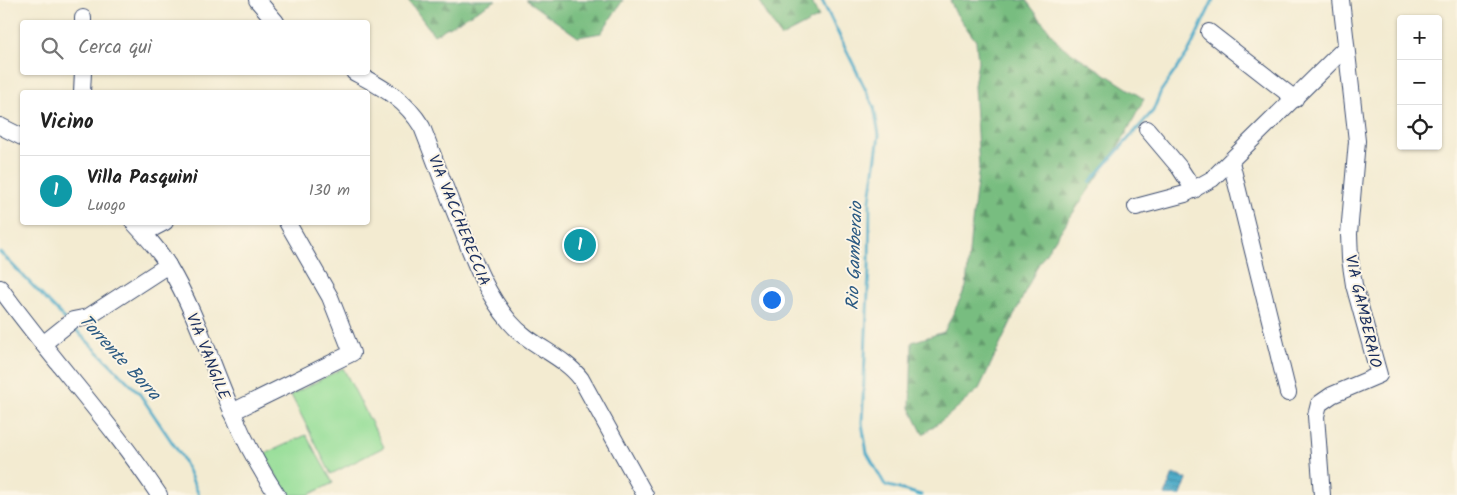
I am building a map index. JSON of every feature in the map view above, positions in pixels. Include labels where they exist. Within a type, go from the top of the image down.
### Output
[{"type":"street","points":[[257,0],[274,20]]},
{"type":"street","name":"VIA GAMBERAIO","points":[[1322,495],[1316,416],[1319,404],[1332,395],[1379,375],[1351,269],[1349,234],[1357,141],[1341,0]]},
{"type":"street","points":[[1209,32],[1295,99]]},
{"type":"street","points":[[1136,206],[1176,197],[1194,190],[1212,179],[1346,48]]},
{"type":"street","points":[[82,90],[83,75]]},
{"type":"street","name":"VIA VACCHERECCIA","points":[[360,75],[389,91],[406,104],[415,115],[422,127],[476,267],[488,291],[510,322],[522,335],[574,369],[645,495]]},
{"type":"street","points":[[0,126],[20,136]]},
{"type":"street","points":[[1147,129],[1179,167],[1194,190]]},
{"type":"street","points":[[1231,162],[1288,393]]},
{"type":"street","points":[[139,228],[152,225]]},
{"type":"street","points":[[232,412],[352,353],[330,297],[289,225]]},
{"type":"street","name":"VIA VANGILE","points":[[139,228],[168,265],[183,294],[232,412],[277,495]]},
{"type":"street","points":[[43,344],[68,324],[88,317],[168,265]]},
{"type":"street","points":[[0,288],[25,323],[129,450],[159,495]]},
{"type":"green space","points":[[408,0],[496,0],[434,35]]},
{"type":"green space","points":[[526,0],[623,0],[601,33],[578,37]]},
{"type":"green space","points":[[758,0],[811,0],[819,17],[781,37]]},
{"type":"green space","points":[[950,0],[1026,0],[1060,45],[1144,99],[1122,141],[1039,263],[979,389],[923,434],[910,408],[912,342],[944,332],[966,287],[979,167],[974,86],[978,61],[976,41],[955,12]]},
{"type":"green space","points":[[343,368],[384,447],[331,474],[291,395]]},
{"type":"green space","points":[[306,435],[333,483],[308,495],[287,495],[265,454]]},
{"type":"water","points":[[1173,474],[1187,479],[1181,495],[1165,495]]},
{"type":"waterway","name":"Rio Gamberaio","points":[[822,0],[874,107],[879,135],[870,200],[862,423],[867,453],[885,485],[921,495]]},
{"type":"waterway","points":[[1090,182],[1153,111],[1161,91],[1189,51],[1213,0]]},
{"type":"waterway","name":"Torrente Borra","points":[[0,252],[65,319]]},
{"type":"waterway","name":"Torrente Borra","points":[[73,327],[139,393],[182,457],[199,495]]},
{"type":"place","name":"Villa Pasquini","points":[[580,245]]}]
